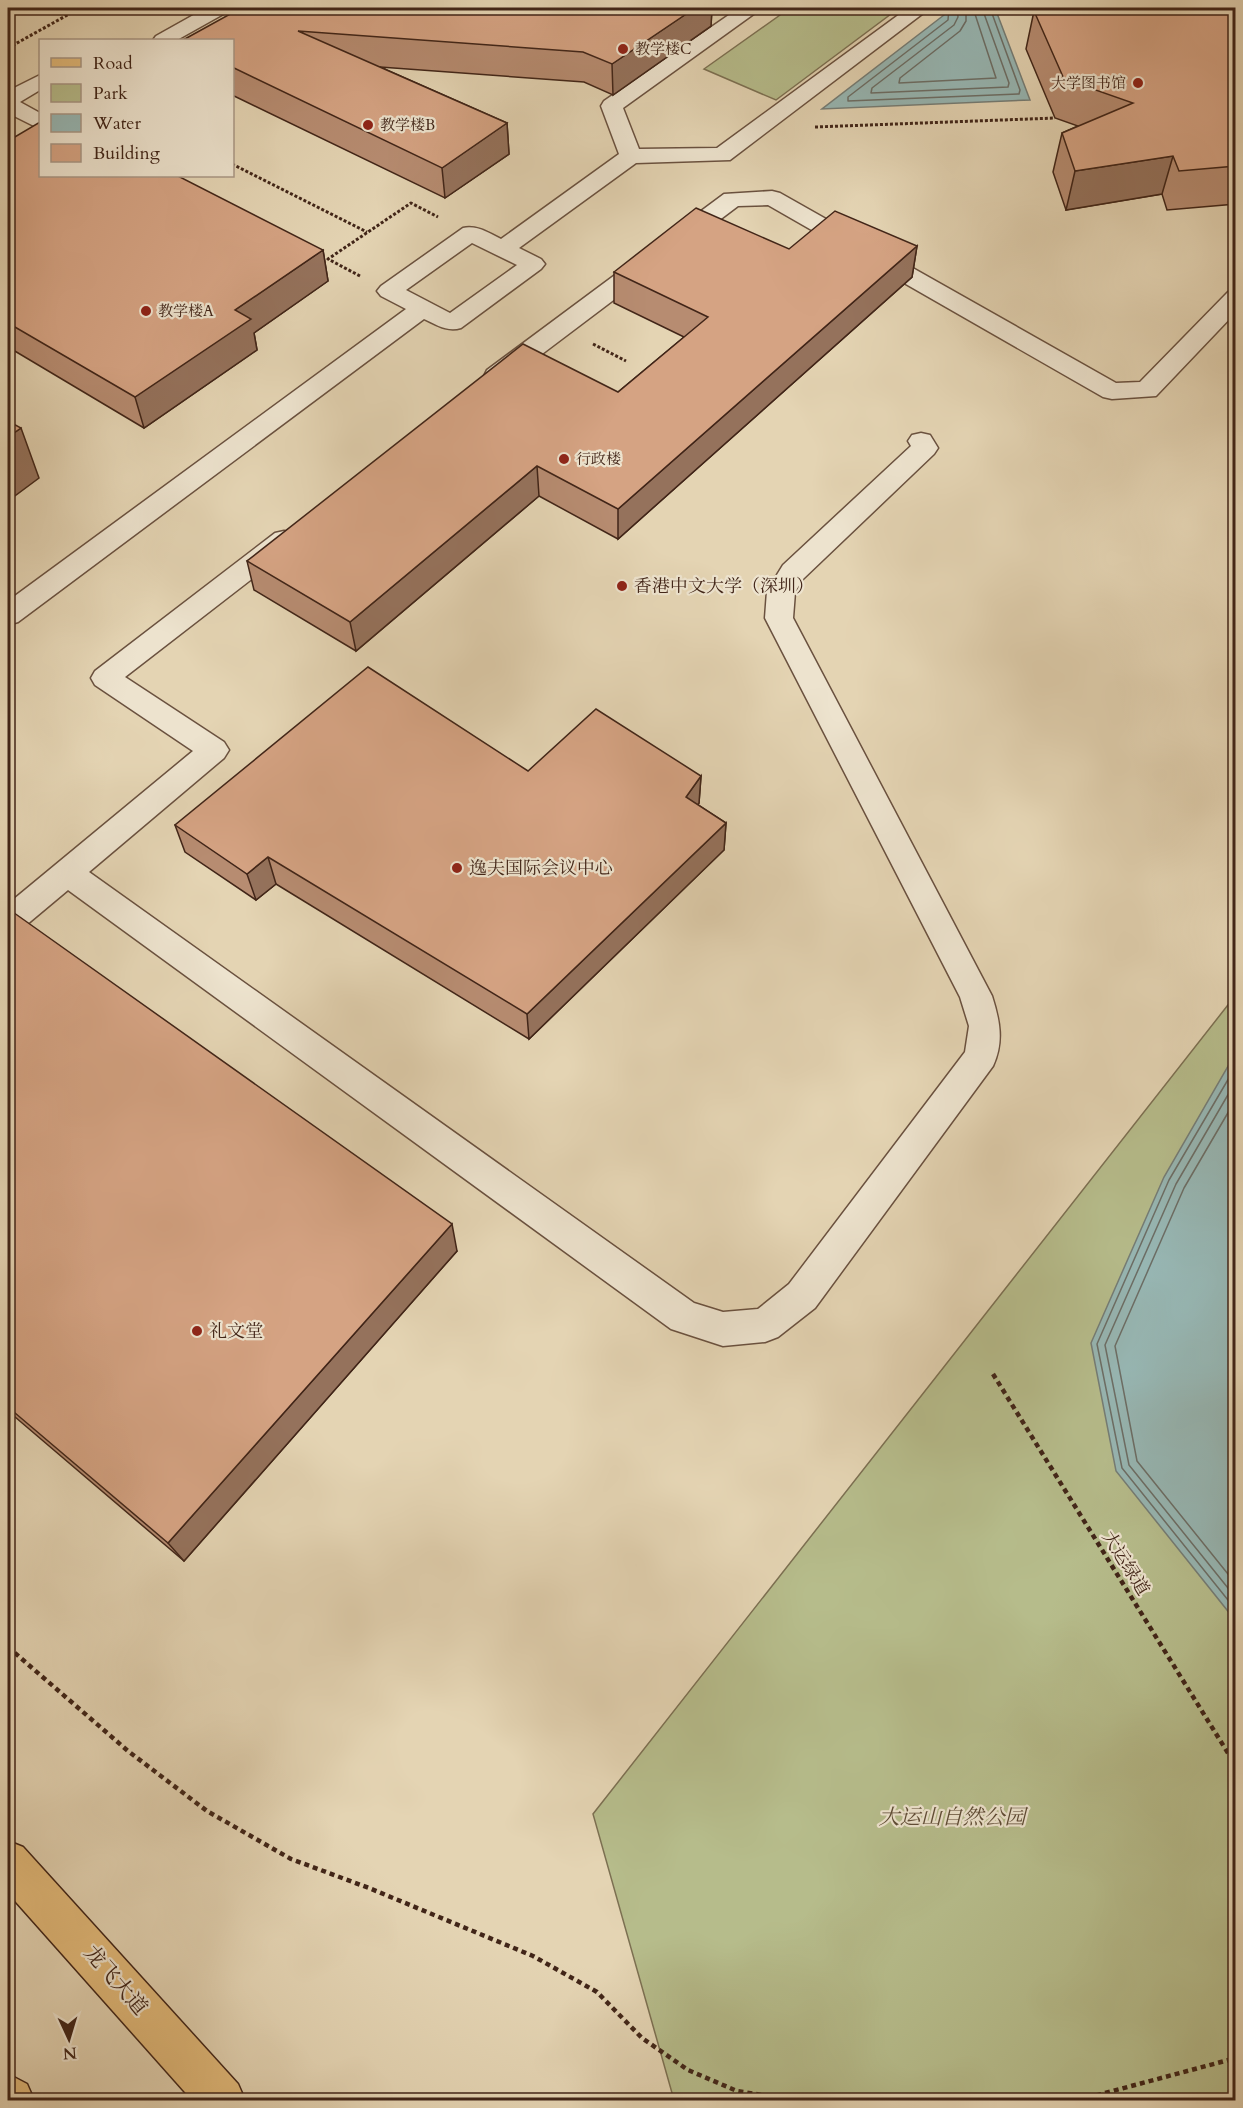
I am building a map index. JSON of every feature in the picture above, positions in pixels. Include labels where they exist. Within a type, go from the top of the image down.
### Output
[{"type":"main road","name":"龙飞大道","points":[[8,1862],[222,2100]]},
{"type":"main road","points":[[8,2097],[11,2100]]},
{"type":"street","points":[[165,39],[220,8]]},
{"type":"street","points":[[631,156],[612,106],[752,8]]},
{"type":"street","points":[[503,249],[631,156],[722,155],[920,8]]},
{"type":"street","points":[[8,99],[39,82]]},
{"type":"street","points":[[8,104],[35,119]]},
{"type":"street","points":[[8,130],[35,119]]},
{"type":"street","points":[[475,392],[732,199],[772,198],[1112,391],[1147,390],[1236,297]]},
{"type":"street","points":[[471,233],[533,264],[452,323],[389,291],[471,233]]},
{"type":"street","points":[[8,615],[423,308]]},
{"type":"street","points":[[67,873],[684,1317],[723,1329],[765,1325],[802,1296],[981,1056],[985,1026],[976,996],[779,618],[781,591],[793,572],[925,448],[921,441]]},
{"type":"street","points":[[8,922],[214,750],[105,678],[304,524]]},
{"type":"path","points":[[8,48],[80,8]]},
{"type":"path","points":[[757,129],[1055,118]]},
{"type":"path","points":[[234,165],[368,232]]},
{"type":"path","points":[[389,291],[328,259],[411,203],[471,233]]},
{"type":"path","name":"大运绿道","points":[[993,1374],[1236,1766]]},
{"type":"path","points":[[8,1647],[128,1751],[207,1811],[291,1859],[369,1888],[533,1956],[597,1992],[642,2038],[688,2070],[737,2091],[793,2100]]},
{"type":"path","points":[[1079,2100],[1236,2058]]},
{"type":"green space","points":[[790,8],[899,8],[776,100],[704,69]]},
{"type":"green space","name":"大运山自然公园","points":[[1235,996],[1235,2100],[674,2100],[593,1814]]},
{"type":"water","points":[[943,8],[995,8],[1030,100],[822,109],[944,15]]},
{"type":"water","points":[[1235,1054],[1235,1620],[1116,1471],[1091,1343],[1164,1177]]},
{"type":"building","points":[[241,8],[695,8],[612,64],[583,52],[298,31],[507,123],[442,168],[234,68],[234,39],[185,39]]},
{"type":"building","name":"大学图书馆","points":[[1066,8],[1236,8],[1236,166],[1179,171],[1173,156],[1075,171],[1062,133],[1133,103],[1064,79],[1034,11]]},
{"type":"building","name":"教学楼A","points":[[39,123],[39,177],[180,177],[323,250],[235,310],[251,319],[135,397],[8,323],[8,141]]},
{"type":"building","name":"行政楼","points":[[696,208],[789,249],[835,211],[917,246],[618,509],[537,466],[350,622],[247,561],[523,344],[618,392],[708,317],[614,272]]},
{"type":"building","points":[[8,421],[21,428],[8,437]]},
{"type":"building","name":"逸夫国际会议中心","points":[[368,667],[528,771],[596,709],[701,776],[686,797],[726,823],[527,1014],[268,857],[247,874],[175,825]]},
{"type":"building","name":"礼文堂","points":[[10,910],[452,1224],[168,1543],[8,1407],[8,912]]},
{"type":"place","name":"教学楼C","points":[[623,49]]},
{"type":"place","name":"大学图书馆","points":[[1138,83]]},
{"type":"place","name":"教学楼B","points":[[368,125]]},
{"type":"place","name":"教学楼A","points":[[146,311]]},
{"type":"place","name":"行政楼","points":[[564,459]]},
{"type":"place","name":"香港中文大学（深圳）","points":[[622,586]]},
{"type":"place","name":"逸夫国际会议中心","points":[[457,868]]},
{"type":"place","name":"礼文堂","points":[[197,1331]]}]
